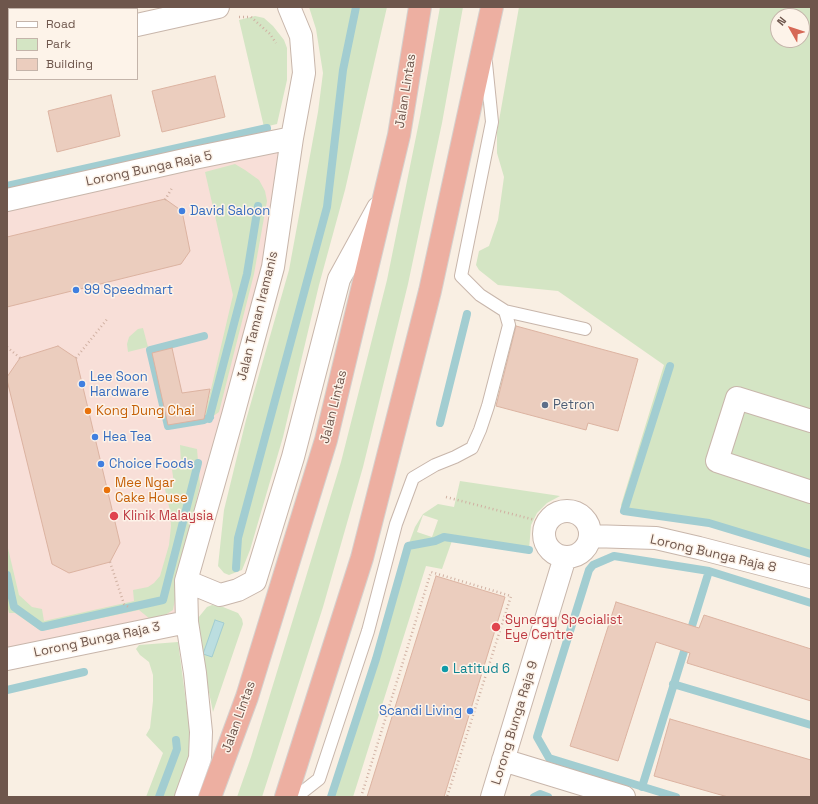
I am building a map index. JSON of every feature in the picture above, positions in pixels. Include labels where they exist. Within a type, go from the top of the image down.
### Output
[{"type":"highway","name":"Jalan Lintas","points":[[210,797],[247,698],[326,440],[399,135],[420,7]]},
{"type":"highway","points":[[286,797],[362,558],[430,291],[492,7]]},
{"type":"street","points":[[138,25],[218,7]]},
{"type":"street","name":"Jalan Taman Iramanis","points":[[186,797],[200,758],[201,732],[195,673],[187,622],[186,581],[273,267],[292,138],[304,73],[301,36],[289,7]]},
{"type":"street","name":"Lorong Bunga Raja 5","points":[[7,200],[189,159],[292,138]]},
{"type":"street","points":[[186,581],[220,594],[238,590],[254,581],[293,457],[339,279],[383,199]]},
{"type":"street","points":[[811,421],[737,398],[717,461],[811,492]]},
{"type":"street","points":[[561,511],[578,513],[585,519],[589,527],[590,536],[587,545],[582,552],[574,556],[565,557],[556,554],[549,548],[545,540],[544,532],[547,523],[553,516],[561,511]]},
{"type":"street","name":"Lorong Bunga Raja 8","points":[[590,536],[656,538],[811,577]]},
{"type":"street","name":"Lorong Bunga Raja 9","points":[[492,797],[565,557]]},
{"type":"street","name":"Lorong Bunga Raja 3","points":[[7,657],[187,622]]},
{"type":"street","points":[[503,760],[624,797]]},
{"type":"lane","points":[[484,46],[492,122],[462,276],[480,295],[505,311],[585,329]]},
{"type":"lane","points":[[296,797],[319,779],[368,632],[396,524],[413,478],[435,465],[472,448],[480,430],[488,406],[509,325],[505,311]]},
{"type":"path","points":[[251,17],[270,34],[279,48]]},
{"type":"path","points":[[76,358],[108,318]]},
{"type":"path","points":[[7,347],[20,358]]},
{"type":"path","points":[[446,498],[547,523]]},
{"type":"path","points":[[110,562],[124,604]]},
{"type":"path","points":[[361,797],[431,572],[511,596],[448,797]]},
{"type":"shaded area","points":[[292,138],[187,622],[7,655],[7,200]]},
{"type":"green space","points":[[309,7],[387,7],[345,190],[319,285],[283,437],[250,550],[242,570],[229,575],[224,573],[218,566],[224,510],[246,420],[289,270],[318,112],[323,73],[316,29]]},
{"type":"green space","points":[[440,7],[463,7],[442,123],[408,284],[363,467],[323,607],[262,797],[237,797],[251,757],[341,462],[387,280],[420,117]]},
{"type":"green space","points":[[519,7],[811,7],[811,554],[709,523],[624,511],[621,505],[664,365],[558,291],[498,285],[479,270],[476,265],[479,251],[489,246],[498,220],[504,177],[497,153],[497,132]]},
{"type":"green space","points":[[255,16],[264,18],[273,26],[284,40],[287,48],[287,80],[277,124],[264,127],[239,20]]},
{"type":"green space","points":[[235,164],[259,180],[265,191],[267,201],[254,274],[219,412],[209,419],[204,419],[233,295],[205,172]]},
{"type":"green space","points":[[143,328],[148,347],[128,352],[127,344],[129,337],[138,329]]},
{"type":"green space","points":[[180,445],[197,449],[200,485],[182,562],[173,610],[165,615],[150,619],[139,610],[41,631],[15,613],[9,613],[7,605],[7,544],[19,595],[32,607],[42,609],[44,621],[134,601],[133,590],[148,587],[154,583],[160,576],[169,545],[171,526],[170,511],[164,485],[174,483],[171,463],[181,463]]},
{"type":"green space","points":[[460,481],[560,496],[547,503],[537,513],[531,525],[529,550],[453,538],[442,569],[426,566],[353,797],[331,797],[376,659],[408,546],[415,527],[423,514],[438,504],[454,507]],"holes":[[[423,515],[438,520],[432,537],[417,532]]]},
{"type":"green space","points":[[212,605],[223,607],[238,613],[243,624],[213,712],[198,638],[198,618],[207,607]]},
{"type":"green space","points":[[178,642],[189,724],[190,743],[187,767],[174,797],[146,797],[163,753],[146,735],[150,728],[153,701],[153,675],[149,662],[140,655],[136,649],[139,645]]},
{"type":"water","points":[[215,620],[224,623],[212,657],[203,654]]},
{"type":"building","points":[[215,76],[225,117],[162,132],[152,91]]},
{"type":"building","points":[[111,95],[120,136],[57,152],[48,111]]},
{"type":"building","points":[[165,199],[182,211],[190,251],[181,264],[7,307],[7,237]]},
{"type":"building","points":[[516,326],[638,359],[618,431],[588,423],[586,430],[496,406]]},
{"type":"building","points":[[58,346],[76,358],[120,543],[110,562],[69,573],[52,564],[7,380],[7,377],[20,358]]},
{"type":"building","points":[[172,348],[182,393],[210,389],[204,419],[168,425],[152,353]]},
{"type":"building","name":"Latitud 6","points":[[436,576],[505,597],[444,797],[367,797]]},
{"type":"building","points":[[616,602],[699,628],[704,615],[811,649],[811,701],[687,663],[690,653],[656,642],[618,761],[570,746]]},
{"type":"building","points":[[670,719],[811,760],[811,797],[728,797],[654,776]]},
{"type":"waterway","points":[[236,568],[238,538],[327,207],[343,70],[356,7]]},
{"type":"waterway","points":[[7,186],[267,128]]},
{"type":"waterway","points":[[209,419],[247,274],[258,206]]},
{"type":"waterway","points":[[440,423],[467,314]]},
{"type":"waterway","points":[[204,336],[150,350],[168,426],[204,420],[210,417]]},
{"type":"waterway","points":[[670,366],[624,511],[709,523],[811,554]]},
{"type":"waterway","points":[[7,575],[14,607],[42,627],[163,600],[198,463]]},
{"type":"waterway","points":[[331,797],[376,659],[408,546],[435,541],[444,537],[529,550]]},
{"type":"waterway","points":[[676,797],[549,758],[537,737],[589,570],[593,565],[614,556],[709,571],[811,603]]},
{"type":"waterway","points":[[642,787],[709,571]]},
{"type":"waterway","points":[[7,690],[84,672]]},
{"type":"waterway","points":[[673,684],[811,725]]},
{"type":"waterway","points":[[159,797],[177,749],[176,740]]},
{"type":"waterway","points":[[534,797],[540,794],[548,797]]},
{"type":"place","name":"David Saloon","points":[[182,211]]},
{"type":"place","name":"99 Speedmart","points":[[76,290]]},
{"type":"place","name":"Lee Soon Hardware","points":[[82,384]]},
{"type":"place","name":"Petron","points":[[545,405]]},
{"type":"place","name":"Kong Dung Chai","points":[[88,411]]},
{"type":"place","name":"Hea Tea","points":[[95,437]]},
{"type":"place","name":"Choice Foods","points":[[101,464]]},
{"type":"place","name":"Mee Ngar Cake House","points":[[107,490]]},
{"type":"place","name":"Klinik Malaysia","points":[[114,516]]},
{"type":"place","name":"Synergy Specialist Eye Centre","points":[[496,627]]},
{"type":"place","name":"Latitud 6","points":[[445,669]]},
{"type":"place","name":"Scandi Living","points":[[470,711]]}]
